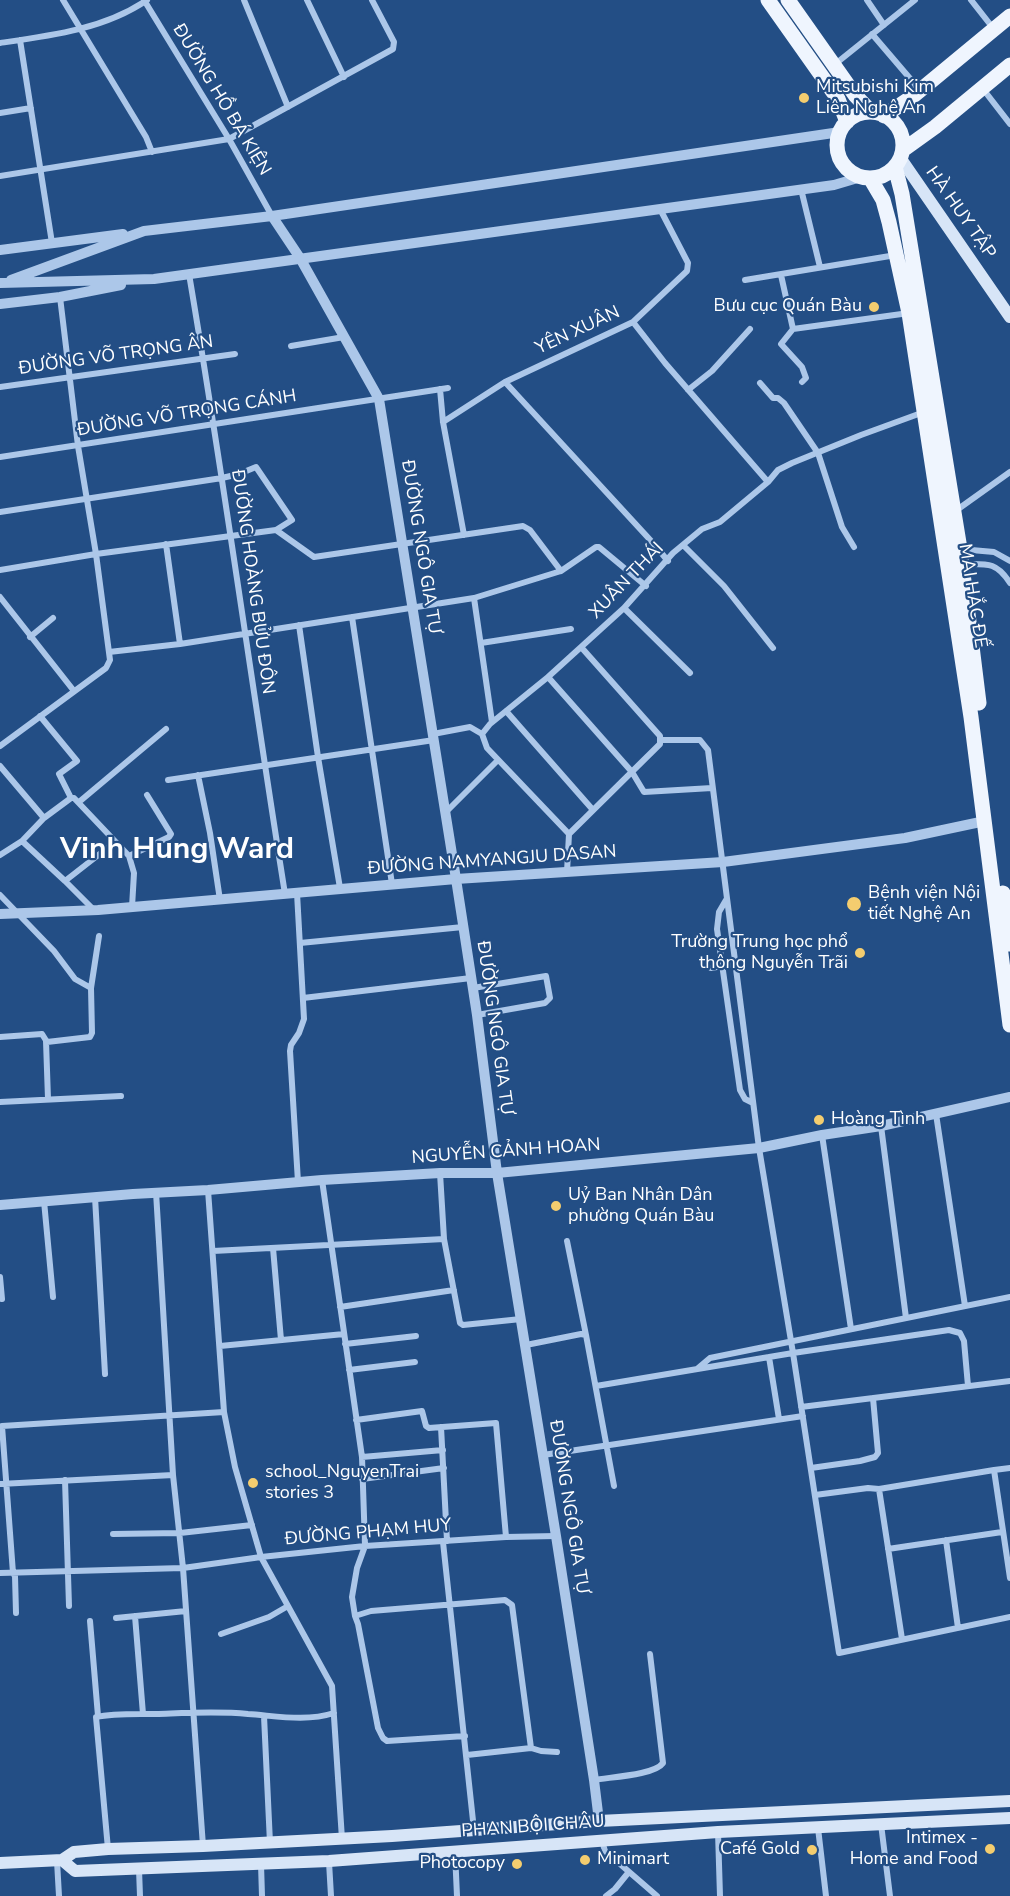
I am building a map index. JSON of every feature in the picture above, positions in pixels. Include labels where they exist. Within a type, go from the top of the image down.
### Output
[{"type":"main road","points":[[768,0],[838,99],[844,127],[838,150],[840,159],[852,173],[866,178],[888,173],[900,159],[1010,65]]},
{"type":"main road","points":[[788,0],[855,96],[877,114],[896,124],[901,132],[900,159]]},
{"type":"main road","points":[[844,127],[861,114],[877,114],[920,90],[1010,16]]},
{"type":"main road","name":"HÀ HUY TẬP","points":[[900,159],[1010,317]]},
{"type":"main road","name":"MAI HẮC ĐẾ","points":[[900,159],[902,194],[961,556],[985,821],[1007,981],[1010,1025]]},
{"type":"main road","name":"MAI HẮC ĐẾ","points":[[866,178],[883,200],[909,313],[978,729],[1010,944]]},
{"type":"main road","name":"PHAN BỘI CHÂU","points":[[0,1863],[59,1860],[74,1852],[108,1849],[181,1848],[599,1821],[1010,1800]]},
{"type":"main road","points":[[988,1802],[989,1819]]},
{"type":"main road","points":[[907,1805],[910,1823]]},
{"type":"main road","points":[[733,1814],[734,1831]]},
{"type":"main road","name":"PHAN BỘI CHÂU","points":[[59,1860],[75,1870],[182,1868],[329,1861],[734,1831],[1010,1818]]},
{"type":"main road","points":[[599,1821],[602,1840]]},
{"type":"main road","points":[[392,1836],[394,1855]]},
{"type":"main road","points":[[181,1848],[182,1868]]},
{"type":"street","points":[[63,0],[146,137],[152,152]]},
{"type":"street","points":[[0,43],[81,30],[134,10],[145,0]]},
{"type":"street","name":"ĐƯỜNG HỒ BÁ KIỆN","points":[[145,0],[229,139],[272,216]]},
{"type":"street","points":[[244,0],[288,107]]},
{"type":"street","points":[[307,0],[344,77]]},
{"type":"street","points":[[0,176],[229,139],[391,51],[394,42],[372,0]]},
{"type":"street","points":[[867,0],[884,25]]},
{"type":"street","points":[[833,66],[915,0]]},
{"type":"street","points":[[971,0],[994,30]]},
{"type":"street","points":[[873,34],[920,90]]},
{"type":"street","points":[[20,40],[52,243]]},
{"type":"street","points":[[982,88],[1010,124]]},
{"type":"street","points":[[0,112],[31,108]]},
{"type":"street","points":[[0,250],[272,216],[844,127]]},
{"type":"street","points":[[0,304],[60,297],[154,279],[834,185],[866,178]]},
{"type":"street","points":[[801,188],[820,267]]},
{"type":"street","name":"YÊN XUÂN","points":[[443,422],[505,382],[633,322],[687,271],[688,267],[660,209]]},
{"type":"street","name":"ĐƯỜNG NGÔ GIA TỰ","points":[[272,216],[300,258],[379,399],[456,879],[477,1015],[497,1173],[526,1345],[599,1821]]},
{"type":"street","points":[[1,283],[144,231]]},
{"type":"street","points":[[746,280],[897,255]]},
{"type":"street","name":"ĐƯỜNG HOÀNG BỬU ĐÔN","points":[[189,274],[215,425],[244,634],[285,894]]},
{"type":"street","points":[[781,274],[793,329]]},
{"type":"street","points":[[1,283],[154,279]]},
{"type":"street","points":[[0,746],[106,668],[110,660],[96,554],[78,446],[60,297]]},
{"type":"street","points":[[802,382],[806,378],[802,367],[781,344],[793,329],[909,313]]},
{"type":"street","points":[[633,322],[688,390],[768,482]]},
{"type":"street","points":[[688,390],[721,362],[750,329]]},
{"type":"street","points":[[291,346],[344,337]]},
{"type":"street","name":"ĐƯỜNG VÕ TRỌNG ÂN","points":[[0,387],[235,354]]},
{"type":"street","points":[[505,382],[668,561]]},
{"type":"street","points":[[760,383],[772,398],[778,398],[784,403],[818,453],[842,527],[854,547]]},
{"type":"street","name":"ĐƯỜNG VÕ TRỌNG CÁNH","points":[[0,457],[448,388]]},
{"type":"street","points":[[440,389],[443,422],[464,535]]},
{"type":"street","name":"XUÂN THÁI","points":[[482,734],[492,722],[548,677],[624,608],[673,553],[702,529],[720,522],[778,471],[785,466],[925,412]]},
{"type":"street","points":[[0,512],[222,478],[256,467],[292,520],[276,530],[96,554],[0,570]]},
{"type":"street","points":[[953,512],[1010,472]]},
{"type":"street","points":[[276,530],[314,557],[526,526],[561,571]]},
{"type":"street","points":[[166,544],[180,644]]},
{"type":"street","points":[[684,546],[718,580],[773,648]]},
{"type":"street","points":[[109,652],[180,644],[474,598],[561,571],[590,550],[599,547],[646,586]]},
{"type":"street","points":[[961,556],[986,551],[1003,556],[1010,561]]},
{"type":"street","points":[[961,556],[996,567],[1004,573],[1010,583]]},
{"type":"street","points":[[996,567],[1003,556]]},
{"type":"street","points":[[0,597],[74,691]]},
{"type":"street","points":[[474,598],[492,722]]},
{"type":"street","points":[[624,608],[690,673]]},
{"type":"street","points":[[352,617],[392,884]]},
{"type":"street","points":[[30,637],[53,618]]},
{"type":"street","points":[[299,625],[340,888]]},
{"type":"street","points":[[481,643],[571,629]]},
{"type":"street","points":[[567,872],[569,834],[660,744],[661,740],[660,736],[581,647]]},
{"type":"street","points":[[548,677],[632,772],[644,792],[712,788]]},
{"type":"street","points":[[506,711],[593,810]]},
{"type":"street","points":[[40,716],[77,760],[59,774],[71,798],[79,802],[129,856],[134,873],[132,907]]},
{"type":"street","points":[[168,780],[371,749],[470,727],[482,734],[487,748],[569,834]]},
{"type":"street","points":[[79,802],[166,729]]},
{"type":"street","points":[[661,740],[700,740],[708,750],[759,1148],[839,1653],[1010,1617]]},
{"type":"street","points":[[445,814],[498,760]]},
{"type":"street","points":[[0,766],[44,818]]},
{"type":"street","points":[[198,776],[220,900]]},
{"type":"street","points":[[129,856],[171,834],[147,795]]},
{"type":"street","points":[[0,855],[22,841],[44,818],[71,798]]},
{"type":"street","name":"ĐƯỜNG NAMYANGJU DASAN","points":[[0,914],[94,910],[456,879],[722,862],[905,838],[985,821]]},
{"type":"street","points":[[22,841],[94,910]]},
{"type":"street","points":[[65,881],[115,842]]},
{"type":"street","points":[[297,893],[304,1019],[299,1033],[291,1044],[290,1051],[298,1182]]},
{"type":"street","points":[[0,895],[54,951],[75,979],[91,988]]},
{"type":"street","points":[[726,900],[719,912],[717,929],[740,1090],[745,1099],[753,1102]]},
{"type":"street","points":[[300,943],[463,927]]},
{"type":"street","points":[[45,1041],[86,1038],[91,1035],[91,988],[99,936]]},
{"type":"street","points":[[711,968],[734,964]]},
{"type":"street","points":[[303,998],[546,976],[550,998],[545,1003],[477,1015]]},
{"type":"street","points":[[0,1036],[43,1034],[48,1099]]},
{"type":"street","points":[[0,1102],[121,1096]]},
{"type":"street","name":"NGUYỄN CẢNH HOAN","points":[[0,1205],[156,1192],[208,1191],[322,1180],[440,1173],[497,1173],[759,1148],[881,1126],[1010,1097]]},
{"type":"street","points":[[936,1114],[966,1306]]},
{"type":"street","points":[[881,1126],[906,1318]]},
{"type":"street","points":[[822,1135],[851,1329]]},
{"type":"street","points":[[440,1173],[444,1239],[461,1325],[521,1318]]},
{"type":"street","points":[[322,1180],[362,1457],[364,1546],[352,1597],[378,1728],[387,1741],[465,1736]]},
{"type":"street","points":[[208,1191],[224,1412],[235,1467],[261,1557],[332,1686],[342,1839]]},
{"type":"street","points":[[156,1192],[173,1475],[183,1568],[203,1846]]},
{"type":"street","points":[[94,1197],[105,1374]]},
{"type":"street","points":[[44,1201],[53,1297]]},
{"type":"street","points":[[213,1251],[444,1239]]},
{"type":"street","points":[[567,1241],[614,1486]]},
{"type":"street","points":[[273,1248],[281,1340]]},
{"type":"street","points":[[0,1277],[2,1299]]},
{"type":"street","points":[[340,1307],[454,1290]]},
{"type":"street","points":[[695,1370],[710,1358],[1010,1297]]},
{"type":"street","points":[[596,1386],[949,1330],[960,1333],[964,1341],[968,1386]]},
{"type":"street","points":[[220,1346],[344,1334]]},
{"type":"street","points":[[526,1345],[581,1334],[586,1335]]},
{"type":"street","points":[[345,1344],[416,1336]]},
{"type":"street","points":[[769,1357],[779,1419]]},
{"type":"street","points":[[349,1370],[415,1362]]},
{"type":"street","points":[[801,1407],[1010,1381]]},
{"type":"street","points":[[811,1468],[875,1457],[878,1453],[873,1398]]},
{"type":"street","points":[[356,1420],[422,1411],[427,1427],[495,1423],[506,1537]]},
{"type":"street","points":[[16,1614],[15,1576],[12,1573],[2,1483],[2,1426],[224,1412]]},
{"type":"street","points":[[543,1455],[803,1416]]},
{"type":"street","points":[[441,1427],[445,1542],[450,1604],[474,1830]]},
{"type":"street","points":[[362,1457],[443,1450]]},
{"type":"street","points":[[362,1479],[444,1468]]},
{"type":"street","points":[[814,1495],[868,1488],[879,1489],[1010,1468]]},
{"type":"street","points":[[994,1470],[1010,1578]]},
{"type":"street","points":[[2,1483],[173,1475]]},
{"type":"street","points":[[65,1480],[69,1606]]},
{"type":"street","points":[[879,1489],[902,1639]]},
{"type":"street","points":[[113,1534],[180,1533],[252,1524]]},
{"type":"street","points":[[888,1549],[1002,1532]]},
{"type":"street","name":"ĐƯỜNG PHẠM HUY","points":[[0,1574],[183,1568],[364,1546],[556,1536]]},
{"type":"street","points":[[946,1540],[958,1628]]},
{"type":"street","points":[[355,1616],[371,1611],[505,1600],[512,1605],[531,1748]]},
{"type":"street","points":[[221,1634],[269,1617],[288,1606]]},
{"type":"street","points":[[116,1618],[186,1611]]},
{"type":"street","points":[[135,1616],[143,1714]]},
{"type":"street","points":[[90,1621],[108,1849]]},
{"type":"street","points":[[594,1780],[652,1770],[661,1767],[663,1763],[650,1654]]},
{"type":"street","points":[[98,1716],[247,1713],[308,1718],[334,1713]]},
{"type":"street","points":[[264,1716],[270,1843]]},
{"type":"street","points":[[467,1755],[531,1748],[557,1752]]},
{"type":"street","points":[[881,1824],[890,1896]]},
{"type":"street","points":[[818,1828],[826,1896]]},
{"type":"street","points":[[718,1832],[720,1896]]},
{"type":"street","points":[[602,1840],[604,1851],[657,1896]]},
{"type":"street","points":[[455,1851],[457,1896]]},
{"type":"street","points":[[59,1860],[59,1896]]},
{"type":"street","points":[[329,1861],[331,1896]]},
{"type":"street","points":[[261,1864],[262,1896]]},
{"type":"street","points":[[139,1869],[140,1896]]},
{"type":"street","points":[[606,1896],[628,1873]]},
{"type":"place","name":"Mitsubishi Kim Liên Nghệ An","points":[[804,98]]},
{"type":"place","name":"Bưu cục Quán Bàu","points":[[874,307]]},
{"type":"place","name":"Bệnh viện Nội tiết Nghệ An","points":[[854,904]]},
{"type":"place","name":"Trường Trung học phổ thông Nguyễn Trãi","points":[[860,953]]},
{"type":"place","name":"Hoàng Tình","points":[[819,1120]]},
{"type":"place","name":"Uỷ Ban Nhân Dân phường Quán Bàu","points":[[556,1206]]},
{"type":"place","name":"school_NguyenTrai stories 3","points":[[253,1483]]},
{"type":"place","name":"Intimex - Home and Food","points":[[990,1849]]},
{"type":"place","name":"Café Gold","points":[[812,1850]]},
{"type":"place","name":"Minimart","points":[[585,1860]]},
{"type":"place","name":"Photocopy","points":[[517,1864]]},
{"type":"district","name":"Vinh Hung Ward","points":[[177,851]]}]
